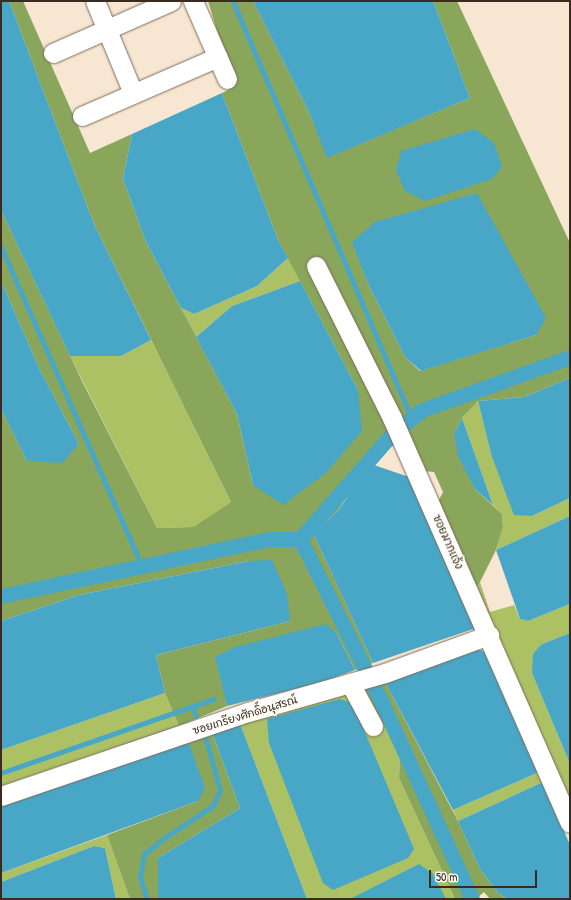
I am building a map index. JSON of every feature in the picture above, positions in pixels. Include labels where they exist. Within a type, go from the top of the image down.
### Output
[{"type":"street","points":[[95,1],[108,29],[133,93]]},
{"type":"street","points":[[53,53],[171,1]]},
{"type":"street","points":[[194,1],[227,79]]},
{"type":"street","points":[[82,116],[218,57]]},
{"type":"street","name":"ซอยมากแจ้ง","points":[[316,266],[404,443],[490,635],[570,823]]},
{"type":"street","name":"ซอยเกรียงศักดิ์อนุสรณ์","points":[[1,796],[248,712],[385,673],[490,635]]},
{"type":"street","points":[[355,682],[373,726]]},
{"type":"green space","points":[[9,1],[23,1],[90,153],[132,134],[123,179],[146,242],[237,414],[253,485],[358,390],[278,240],[222,93],[234,87],[208,1],[253,1],[309,112],[328,157],[470,98],[433,1],[457,1],[570,243],[570,378],[524,397],[478,401],[462,418],[454,434],[475,489],[502,514],[503,528],[496,550],[477,588],[436,506],[443,492],[434,472],[424,471],[395,446],[388,446],[360,477],[337,512],[313,533],[373,663],[355,670],[337,634],[225,696],[227,706],[179,726],[165,693],[156,655],[290,621],[249,561],[79,595],[1,621],[1,409],[27,461],[79,444],[40,370],[1,281],[1,210],[82,381],[157,528],[193,527],[231,502],[94,224]],"holes":[[[353,242],[536,335],[420,371],[405,357],[368,284]]]},
{"type":"green space","points":[[288,258],[300,281],[232,306],[196,337],[181,308],[194,314],[257,286]]},
{"type":"green space","points":[[151,340],[231,502],[193,527],[157,528],[70,356],[121,356]]},
{"type":"green space","points":[[478,401],[491,454],[532,516],[570,498],[570,516],[496,550],[503,528],[502,514],[493,505],[462,418]]},
{"type":"green space","points":[[480,582],[490,612],[514,605],[520,619],[528,621],[570,604],[570,633],[542,644],[532,673],[570,764],[570,812],[477,588]]},
{"type":"green space","points":[[384,680],[458,821],[480,869],[498,893],[508,899],[490,899],[484,892],[476,899],[455,899],[399,778],[400,757],[383,716],[373,714],[363,688]]},
{"type":"green space","points":[[363,688],[373,714],[383,716],[400,757],[399,778],[455,899],[307,899],[239,721]]},
{"type":"green space","points":[[165,693],[179,726],[1,786],[1,750]]},
{"type":"green space","points":[[211,730],[240,808],[158,858],[158,899],[130,899],[107,835],[198,801],[187,738]]},
{"type":"green space","points":[[539,772],[543,782],[458,821],[453,810]]},
{"type":"green space","points":[[107,835],[130,899],[116,899],[105,848],[94,846],[1,882],[1,873]]},
{"type":"water","points":[[1,1],[9,1],[94,224],[151,340],[121,356],[70,356],[1,210]]},
{"type":"water","points":[[253,1],[433,1],[470,98],[327,158],[309,112]]},
{"type":"water","points":[[222,93],[278,240],[288,258],[257,286],[194,314],[181,308],[146,242],[123,179],[132,134]]},
{"type":"water","points":[[475,129],[494,143],[502,167],[492,179],[425,201],[405,191],[396,170],[401,151]]},
{"type":"water","points":[[477,193],[546,318],[536,335],[421,371],[405,357],[368,284],[352,242],[375,222]]},
{"type":"water","points":[[1,281],[40,370],[79,444],[62,463],[27,461],[1,409]]},
{"type":"water","points":[[300,281],[358,390],[362,431],[326,473],[283,505],[253,485],[237,414],[196,337],[232,306]]},
{"type":"water","points":[[570,378],[570,498],[532,516],[514,515],[491,454],[478,401],[524,397]]},
{"type":"water","points":[[462,418],[493,505],[475,489],[458,456],[454,434]]},
{"type":"water","points":[[371,464],[412,478],[479,627],[373,663],[313,533],[337,512]]},
{"type":"water","points":[[570,516],[570,604],[528,621],[520,619],[496,550]]},
{"type":"water","points":[[272,560],[287,594],[290,621],[156,655],[165,693],[1,750],[1,621],[79,595],[249,561]]},
{"type":"water","points":[[326,624],[337,634],[355,670],[319,683],[227,706],[215,657],[235,647]]},
{"type":"water","points":[[570,633],[570,764],[532,673],[533,654],[542,644]]},
{"type":"water","points":[[473,647],[488,653],[539,772],[453,810],[384,680]]},
{"type":"water","points":[[340,699],[349,702],[359,718],[414,849],[408,858],[333,890],[323,883],[269,743],[267,719]]},
{"type":"water","points":[[239,721],[307,899],[158,899],[158,858],[240,808],[211,730]]},
{"type":"water","points":[[187,738],[205,788],[198,801],[1,873],[1,803]]},
{"type":"water","points":[[543,782],[570,845],[570,899],[508,899],[498,893],[480,869],[458,821]]},
{"type":"water","points":[[94,846],[105,848],[116,899],[1,899],[1,882]]},
{"type":"water","points":[[419,864],[433,874],[446,899],[350,899]]},
{"type":"waterway","points":[[233,1],[412,419]]},
{"type":"waterway","points":[[1,246],[142,565]]},
{"type":"waterway","points":[[300,539],[391,435],[422,410],[570,357]]},
{"type":"waterway","points":[[1,596],[269,539],[300,539],[381,701],[472,899]]},
{"type":"waterway","points":[[1,773],[214,699]]},
{"type":"waterway","points":[[193,706],[196,716]]},
{"type":"waterway","points":[[147,899],[140,877],[144,854],[163,839],[213,806],[220,790],[206,740]]}]
